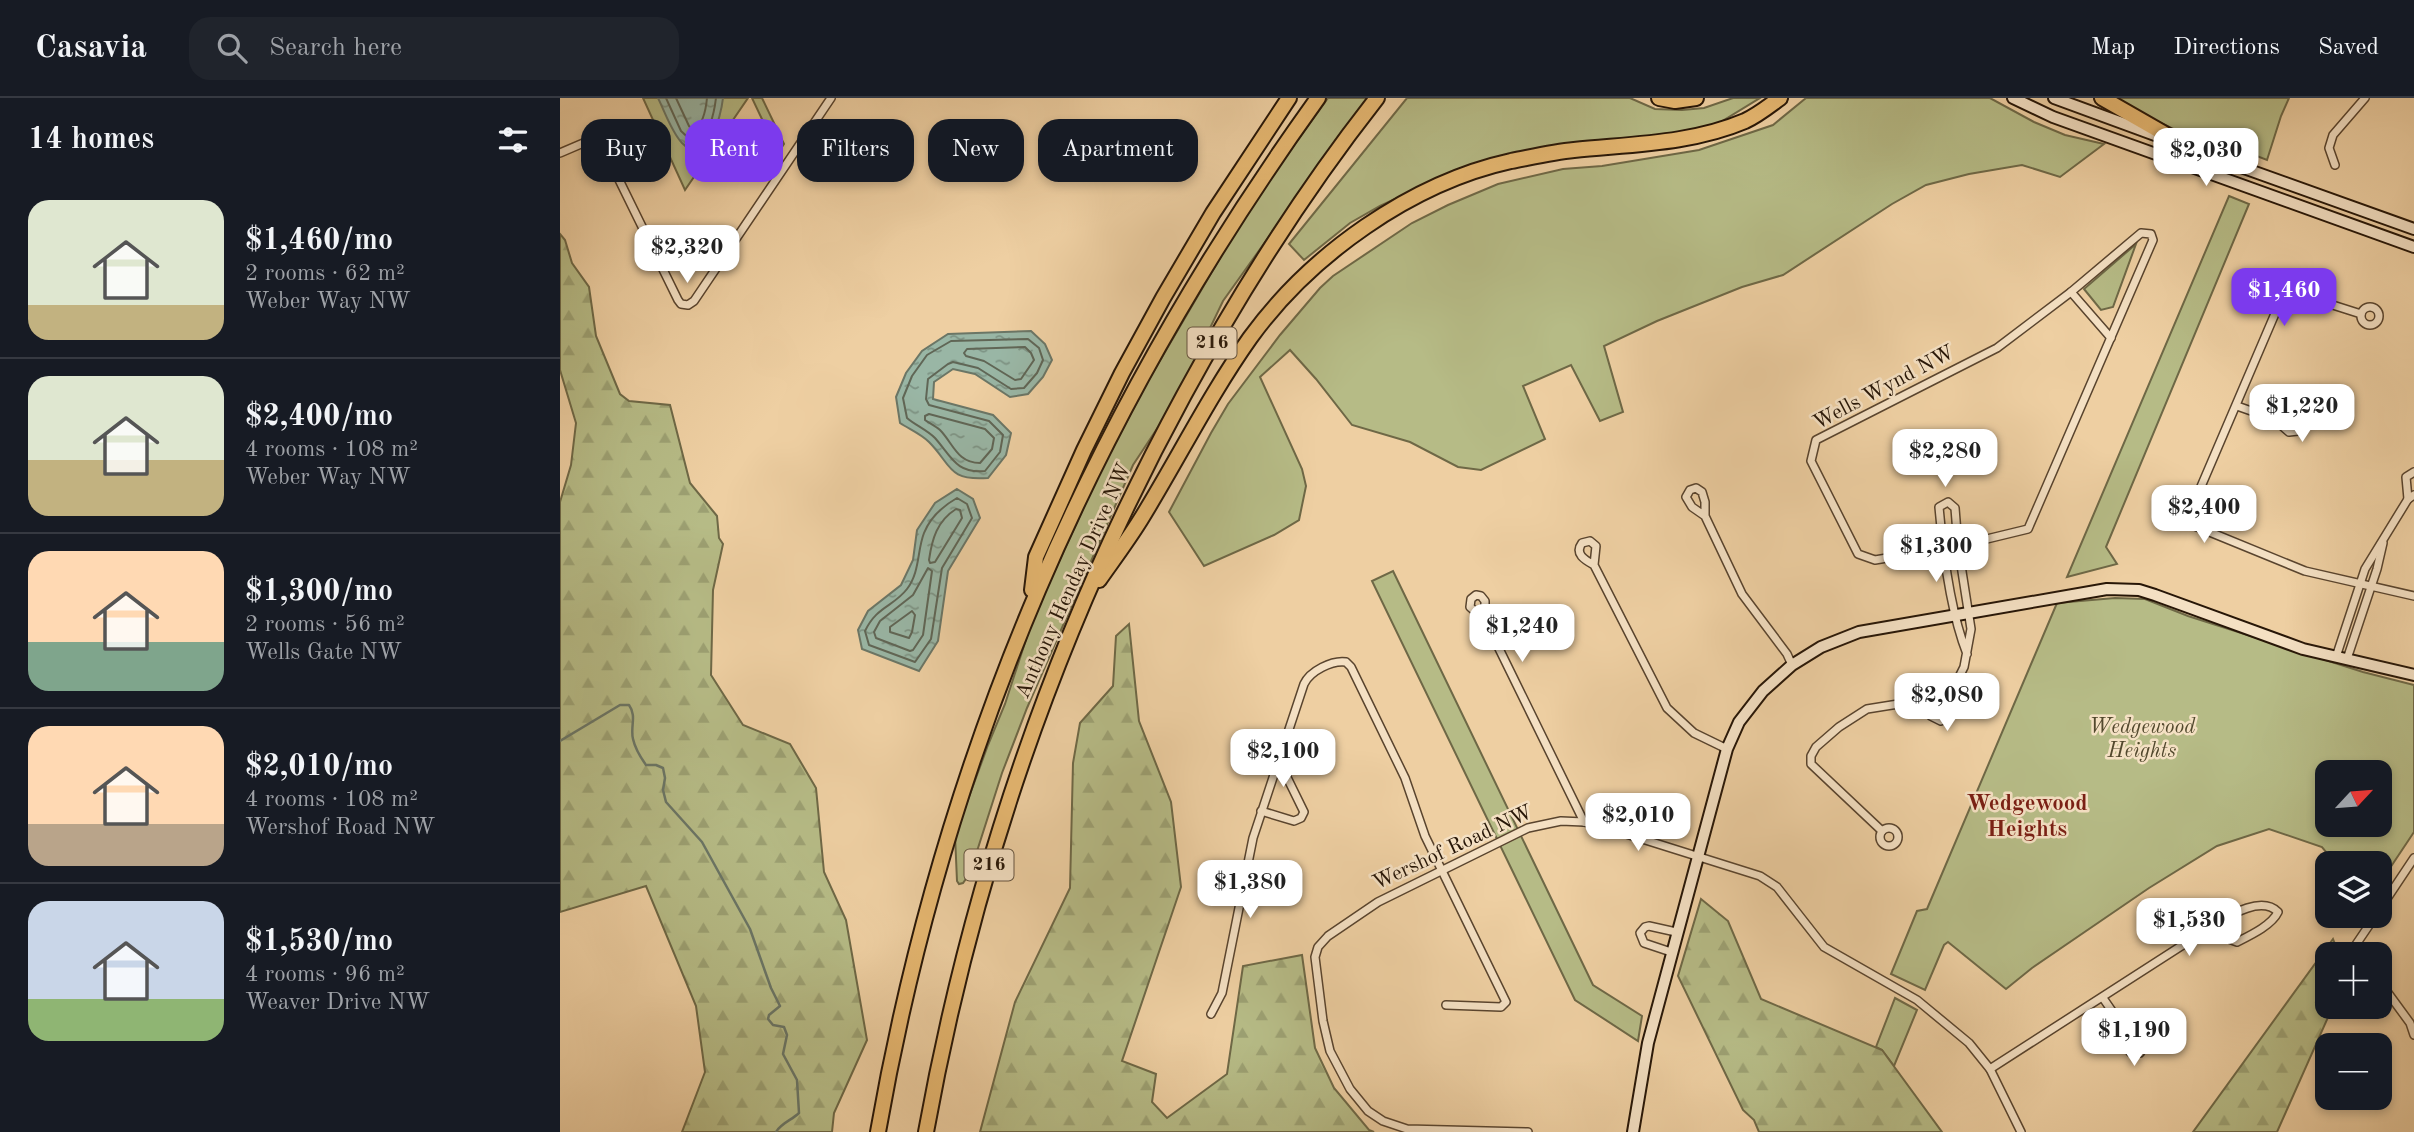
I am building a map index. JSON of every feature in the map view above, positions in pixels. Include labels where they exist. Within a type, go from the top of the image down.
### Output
[{"type":"highway","points":[[1029,608],[1036,557],[1122,373],[1213,213],[1289,98]]},
{"type":"highway","points":[[1278,154],[1308,98]]},
{"type":"highway","name":"Anthony Henday Drive NW","points":[[878,1132],[906,994],[937,873],[976,750],[1029,608],[1085,484],[1154,351],[1208,260],[1318,98]]},
{"type":"highway","name":"Anthony Henday Drive NW","points":[[926,1132],[957,977],[1006,807],[1080,607],[1127,505],[1211,345],[1301,201],[1377,98]]},
{"type":"highway","points":[[1659,98],[1675,101],[1696,98]]},
{"type":"highway","points":[[1080,607],[1140,520],[1209,399],[1252,336],[1286,296],[1327,257],[1362,229],[1393,208],[1466,174],[1551,153],[1696,137],[1747,120],[1780,98]]},
{"type":"highway","points":[[2102,98],[2193,150]]},
{"type":"street","points":[[560,153],[590,139],[596,138],[600,141],[678,300],[681,304],[688,305],[694,301],[831,98]]},
{"type":"street","points":[[2013,98],[2053,117],[2414,247]]},
{"type":"street","points":[[2054,98],[2414,229]]},
{"type":"street","points":[[2335,165],[2329,148],[2333,135],[2365,98]]},
{"type":"street","name":"Wells Wynd NW","points":[[2141,233],[2151,234],[2153,240],[2028,529],[1958,547],[1875,560],[1858,554],[1811,461],[1816,440],[1997,348],[2071,292],[2141,233]]},
{"type":"street","points":[[2071,292],[2112,338]]},
{"type":"street","points":[[2361,314],[2295,293],[2283,295],[2191,510],[2195,526],[2305,571],[2414,596]]},
{"type":"street","points":[[2237,406],[2274,419]]},
{"type":"street","points":[[2342,658],[2366,585],[2365,569],[2411,497],[2406,477],[2414,472]]},
{"type":"street","points":[[1917,701],[1931,716],[1941,721],[1948,717],[1952,691],[1964,667],[1967,654],[1971,629],[1958,547],[1955,508],[1948,502],[1939,507],[1942,548],[1958,631],[1967,654]]},
{"type":"street","points":[[1705,516],[1742,594],[1787,654],[1791,665]]},
{"type":"street","points":[[2342,658],[2366,585],[2385,539]]},
{"type":"street","points":[[1594,565],[1667,708],[1694,733],[1727,749]]},
{"type":"street","points":[[1633,1132],[1647,1043],[1727,749],[1739,722],[1763,691],[1791,665],[1821,647],[1859,632],[2107,589],[2139,590],[2274,640],[2414,675]]},
{"type":"street","points":[[1485,620],[1584,822]]},
{"type":"street","points":[[1211,1014],[1222,993],[1253,838],[1308,677],[1334,663],[1346,662],[1351,667],[1405,778],[1422,828],[1506,1002],[1501,1007],[1446,1004]]},
{"type":"street","points":[[1882,831],[1811,764],[1815,747],[1867,709],[1917,701],[1952,691]]},
{"type":"street","points":[[1261,811],[1294,821],[1301,818],[1304,812],[1278,759]]},
{"type":"street","name":"Wershof Road NW","points":[[1528,1132],[1407,1129],[1383,1121],[1368,1111],[1350,1089],[1327,1040],[1315,962],[1318,947],[1328,936],[1378,902],[1535,825],[1561,821],[1584,822],[1760,876],[1777,887],[1824,947],[1916,1000],[1969,1043],[1990,1069],[2021,1132]]},
{"type":"street","points":[[2392,891],[2414,858]]},
{"type":"street","points":[[1990,1069],[2217,923],[2249,908],[2273,907],[2278,912],[2270,921],[2237,942],[2229,939],[2217,923]]},
{"type":"street","points":[[1671,952],[1644,943],[1640,933],[1649,926],[1676,932]]},
{"type":"street","points":[[2103,998],[2124,1030]]},
{"type":"street","points":[[2392,998],[2410,1023],[2414,1035]]},
{"type":"green space","points":[[643,98],[748,98],[734,119],[685,119],[685,182],[690,182],[685,190],[671,159],[671,119],[653,119]]},
{"type":"green space","points":[[752,98],[762,98],[772,119],[762,119]]},
{"type":"green space","points":[[1328,98],[1368,98],[1223,301],[1174,403],[1133,465],[1027,708],[1002,773],[970,873],[963,883],[959,884],[955,835],[1005,704],[1033,618],[1100,472],[1148,381],[1251,205]]},
{"type":"green space","points":[[1407,98],[1630,98],[1655,109],[1682,110],[1704,108],[1733,98],[1760,98],[1719,123],[1680,133],[1434,181],[1350,223],[1304,260],[1289,244]]},
{"type":"green space","points":[[1806,98],[1990,98],[2065,135],[2104,144],[2060,177],[2022,165],[1926,185],[1783,275],[1742,287],[1657,321],[1604,346],[1623,412],[1600,421],[1571,365],[1523,386],[1545,439],[1481,470],[1458,467],[1410,442],[1352,425],[1290,350],[1260,377],[1302,469],[1306,486],[1299,520],[1274,535],[1204,566],[1169,512],[1228,404],[1280,335],[1333,276],[1412,223],[1498,184],[1563,169],[1602,166],[1699,150],[1773,125]]},
{"type":"green space","points":[[2109,98],[2289,98],[2267,160],[2249,153],[2244,163]]},
{"type":"green space","points":[[2229,196],[2249,204],[2106,547],[2117,564],[2067,577]]},
{"type":"green space","points":[[560,234],[565,240],[572,263],[589,287],[596,336],[620,394],[629,401],[670,405],[690,483],[717,516],[719,538],[723,544],[713,590],[711,675],[743,725],[790,744],[816,788],[824,872],[846,920],[867,1040],[834,1113],[832,1132],[682,1132],[705,1072],[696,1006],[646,886],[560,912],[560,502],[571,465],[576,423],[560,370]]},
{"type":"green space","points":[[2136,244],[2113,307],[2101,310],[2084,289]]},
{"type":"green space","points":[[1393,571],[1593,985],[1642,1016],[1638,1041],[1575,1000],[1372,581]]},
{"type":"green space","name":"Wedgewood Heights","points":[[2115,598],[2145,599],[2188,616],[2363,672],[2414,685],[2414,832],[2392,865],[2392,851],[2325,851],[2322,847],[2269,829],[2217,846],[2149,888],[2032,968],[2006,989],[1948,942],[1944,945],[1925,990],[1891,974],[1917,911],[1927,909],[2057,603]]},
{"type":"green space","points":[[1129,624],[1139,721],[1171,802],[1181,887],[1122,1061],[1156,1074],[1152,1102],[1167,1118],[1227,1074],[1243,966],[1302,955],[1315,1048],[1334,1088],[1369,1130],[1374,1132],[980,1132],[1015,1002],[1070,888],[1073,763],[1080,723],[1113,686],[1116,636]]},
{"type":"green space","points":[[1701,899],[1728,921],[1761,999],[1882,1050],[1942,1132],[1759,1132],[1754,1120],[1743,1110],[1678,976]]},
{"type":"green space","points":[[2315,964],[2315,1019],[2327,1019],[2321,1033],[2315,1033],[2315,1046],[2277,1132],[2193,1132]]},
{"type":"green space","points":[[1895,998],[1917,1010],[1894,1066],[1882,1050],[1876,1047]]},
{"type":"water","points":[[658,98],[723,98],[718,119],[685,119],[685,145],[671,127],[671,119],[667,119]]},
{"type":"water","points":[[1031,331],[1045,344],[1052,360],[1043,377],[1028,394],[1010,397],[975,374],[953,369],[934,382],[933,399],[993,415],[1011,433],[1006,455],[988,478],[957,474],[926,439],[900,423],[896,397],[906,373],[922,351],[948,334]]},
{"type":"water","points":[[957,489],[973,499],[980,518],[948,571],[938,641],[919,671],[862,649],[858,630],[868,611],[901,585],[913,560],[917,530],[935,503]]},
{"type":"waterway","points":[[560,741],[620,705],[629,705],[633,717],[633,739],[638,753],[646,765],[663,768],[666,802],[702,842],[750,929],[780,1006],[768,1019],[773,1025],[784,1027],[787,1035],[783,1054],[797,1080],[799,1113],[776,1132]]},
{"type":"district","name":"Wedgewood Heights","points":[[2027,816]]}]
